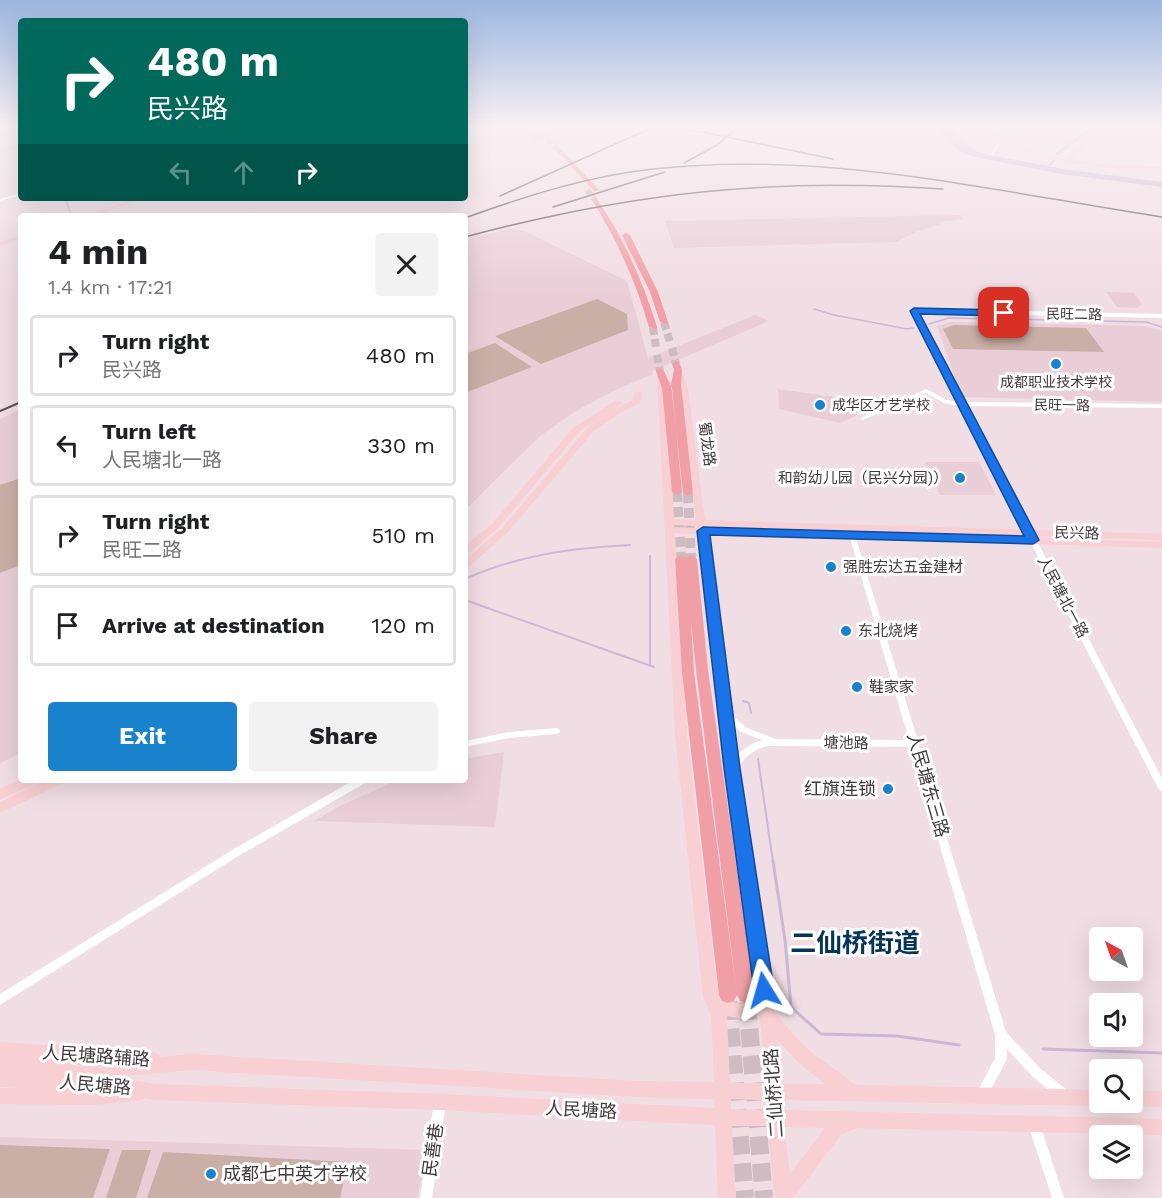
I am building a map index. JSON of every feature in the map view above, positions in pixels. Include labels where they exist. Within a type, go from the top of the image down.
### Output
[{"type":"main road","points":[[581,183],[587,190]]},
{"type":"main road","points":[[589,183],[596,190]]},
{"type":"main road","points":[[653,327],[629,259],[599,200],[635,250],[654,292],[664,322]]},
{"type":"main road","points":[[95,213],[133,201]]},
{"type":"main road","points":[[1,242],[18,238]]},
{"type":"main road","name":"蜀龙路","points":[[677,367],[676,384],[688,493]]},
{"type":"main road","name":"蜀龙路","points":[[677,367],[684,389],[703,527]]},
{"type":"main road","points":[[660,374],[667,388],[677,492]]},
{"type":"main road","points":[[660,374],[681,735],[711,997],[719,1015],[727,1198]]},
{"type":"main road","points":[[468,548],[496,525],[576,430],[604,410],[638,394],[637,401],[615,412],[591,429],[505,531],[468,562]]},
{"type":"main road","name":"民兴路","points":[[669,526],[1030,536],[1162,545]]},
{"type":"main road","name":"民兴路","points":[[703,527],[852,535],[1162,537]]},
{"type":"main road","name":"二仙桥北路","points":[[703,527],[732,768],[767,1013],[776,1092],[774,1118],[784,1197]]},
{"type":"main road","points":[[728,995],[688,672],[686,559],[746,995]]},
{"type":"main road","points":[[0,795],[25,783]]},
{"type":"main road","points":[[0,808],[51,783]]},
{"type":"main road","points":[[711,997],[724,1009],[750,1010],[757,1004],[764,990]]},
{"type":"main road","points":[[767,1013],[779,1031],[828,1076],[857,1094]]},
{"type":"main road","name":"人民塘路辅路","points":[[0,1050],[192,1062]]},
{"type":"main road","name":"人民塘路","points":[[0,1065],[113,1069],[192,1062],[637,1089],[1089,1098]]},
{"type":"main road","name":"人民塘路","points":[[0,1079],[98,1083],[155,1092],[440,1102],[722,1117],[1162,1127]]},
{"type":"main road","name":"人民塘路辅路","points":[[0,1095],[93,1097],[155,1092]]},
{"type":"main road","points":[[1143,1098],[1162,1099]]},
{"type":"main road","points":[[784,1197],[835,1129],[856,1120]]},
{"type":"street","points":[[0,200],[18,195]]},
{"type":"street","name":"民旺二路","points":[[914,311],[1162,316]]},
{"type":"street","name":"人民塘北一路","points":[[914,311],[1162,787]]},
{"type":"street","name":"民旺一路","points":[[862,418],[926,391],[946,402],[962,404],[1162,406]]},
{"type":"street","name":"人民塘东三路","points":[[852,535],[1001,1035],[1001,1059],[981,1096]]},
{"type":"street","points":[[725,714],[744,730],[776,742]]},
{"type":"street","points":[[468,743],[509,735],[556,731]]},
{"type":"street","points":[[732,768],[743,752],[752,745],[776,742]]},
{"type":"street","name":"塘池路","points":[[776,742],[916,744]]},
{"type":"street","points":[[0,1000],[237,852],[333,794],[356,783]]},
{"type":"street","name":"人民塘东三路","points":[[1001,1035],[1037,1073],[1068,1097]]},
{"type":"street","name":"民善巷","points":[[426,1198],[440,1102]]},
{"type":"street","points":[[1034,1124],[1058,1198]]},
{"type":"shaded area","points":[[1130,183],[1162,183],[1162,187]]},
{"type":"shaded area","points":[[960,215],[964,219],[939,222],[942,224],[918,231],[896,242],[674,248],[665,221]]},
{"type":"shaded area","points":[[510,229],[524,231],[627,281],[648,358],[755,315],[769,321],[652,371],[653,374],[613,391],[576,411],[540,436],[468,507],[468,238]]},
{"type":"shaded area","points":[[1106,292],[1134,293],[1142,304],[1137,308],[1117,307]]},
{"type":"shaded area","points":[[597,299],[627,314],[628,330],[541,364],[495,336]]},
{"type":"shaded area","name":"成都职业技术学校","points":[[951,322],[1146,326],[1162,331],[1162,402],[962,397],[937,326]]},
{"type":"shaded area","points":[[954,325],[1086,328],[1104,352],[953,349],[943,329]]},
{"type":"shaded area","points":[[495,343],[532,367],[468,392],[468,353]]},
{"type":"shaded area","name":"成华区才艺学校","points":[[778,389],[862,401],[856,416],[840,423],[779,409]]},
{"type":"shaded area","points":[[18,410],[18,754],[0,763],[0,419]]},
{"type":"shaded area","name":"和韵幼儿园（民兴分园)）","points":[[925,462],[979,462],[996,495],[940,495]]},
{"type":"shaded area","points":[[18,479],[18,566],[0,573],[0,485]]},
{"type":"shaded area","points":[[504,752],[495,827],[314,821],[336,808],[390,783],[468,783],[468,758]]},
{"type":"shaded area","name":"成都七中英才学校","points":[[0,1137],[426,1150],[418,1198],[0,1198]]},
{"type":"shaded area","points":[[0,1145],[110,1149],[93,1198],[0,1198]]},
{"type":"shaded area","points":[[122,1150],[151,1150],[136,1198],[106,1198]]},
{"type":"shaded area","points":[[163,1152],[348,1162],[340,1198],[147,1198]]},
{"type":"waterway","points":[[67,201],[70,213]]},
{"type":"waterway","points":[[814,309],[907,329],[914,328]]},
{"type":"waterway","points":[[929,324],[949,318],[1146,322],[1162,327]]},
{"type":"waterway","points":[[468,578],[525,558],[587,548],[630,545]]},
{"type":"waterway","points":[[650,556],[650,664]]},
{"type":"waterway","points":[[468,601],[654,667]]},
{"type":"waterway","points":[[743,701],[749,703],[751,713]]},
{"type":"waterway","points":[[758,759],[773,862]]},
{"type":"waterway","points":[[773,861],[785,940],[791,1007],[821,1034],[897,1036],[959,1045]]},
{"type":"waterway","points":[[1043,1049],[1162,1053]]},
{"type":"tunnel","points":[[587,190],[595,200]]},
{"type":"tunnel","points":[[664,322],[670,342]]},
{"type":"tunnel","points":[[653,327],[656,347]]},
{"type":"tunnel","points":[[672,348],[676,364]]},
{"type":"tunnel","points":[[657,355],[660,371]]},
{"type":"tunnel","points":[[677,492],[681,559]]},
{"type":"tunnel","points":[[688,493],[691,559]]},
{"type":"tunnel","points":[[728,1002],[745,1198]]},
{"type":"tunnel","points":[[747,1002],[764,1198]]},
{"type":"railway","points":[[500,196],[529,183]]},
{"type":"railway","points":[[468,217],[578,183]]},
{"type":"railway","points":[[553,207],[630,183]]},
{"type":"railway","points":[[957,183],[1162,217]]},
{"type":"railway","points":[[468,236],[585,209],[702,192],[819,185],[943,189]]},
{"type":"railway","points":[[0,411],[18,403]]},
{"type":"place","name":"成都职业技术学校","points":[[1056,364]]},
{"type":"place","name":"成华区才艺学校","points":[[820,405]]},
{"type":"place","name":"和韵幼儿园（民兴分园)）","points":[[960,478]]},
{"type":"place","name":"强胜宏达五金建材","points":[[831,567]]},
{"type":"place","name":"东北烧烤","points":[[846,631]]},
{"type":"place","name":"鞋家家","points":[[857,687]]},
{"type":"place","name":"红旗连锁","points":[[888,789]]},
{"type":"place","name":"成都七中英才学校","points":[[211,1174]]},
{"type":"district","name":"二仙桥街道","points":[[855,943]]},
{"type":"route","points":[[764,990],[732,768],[703,531],[1033,540],[914,311],[1004,313]]}]
